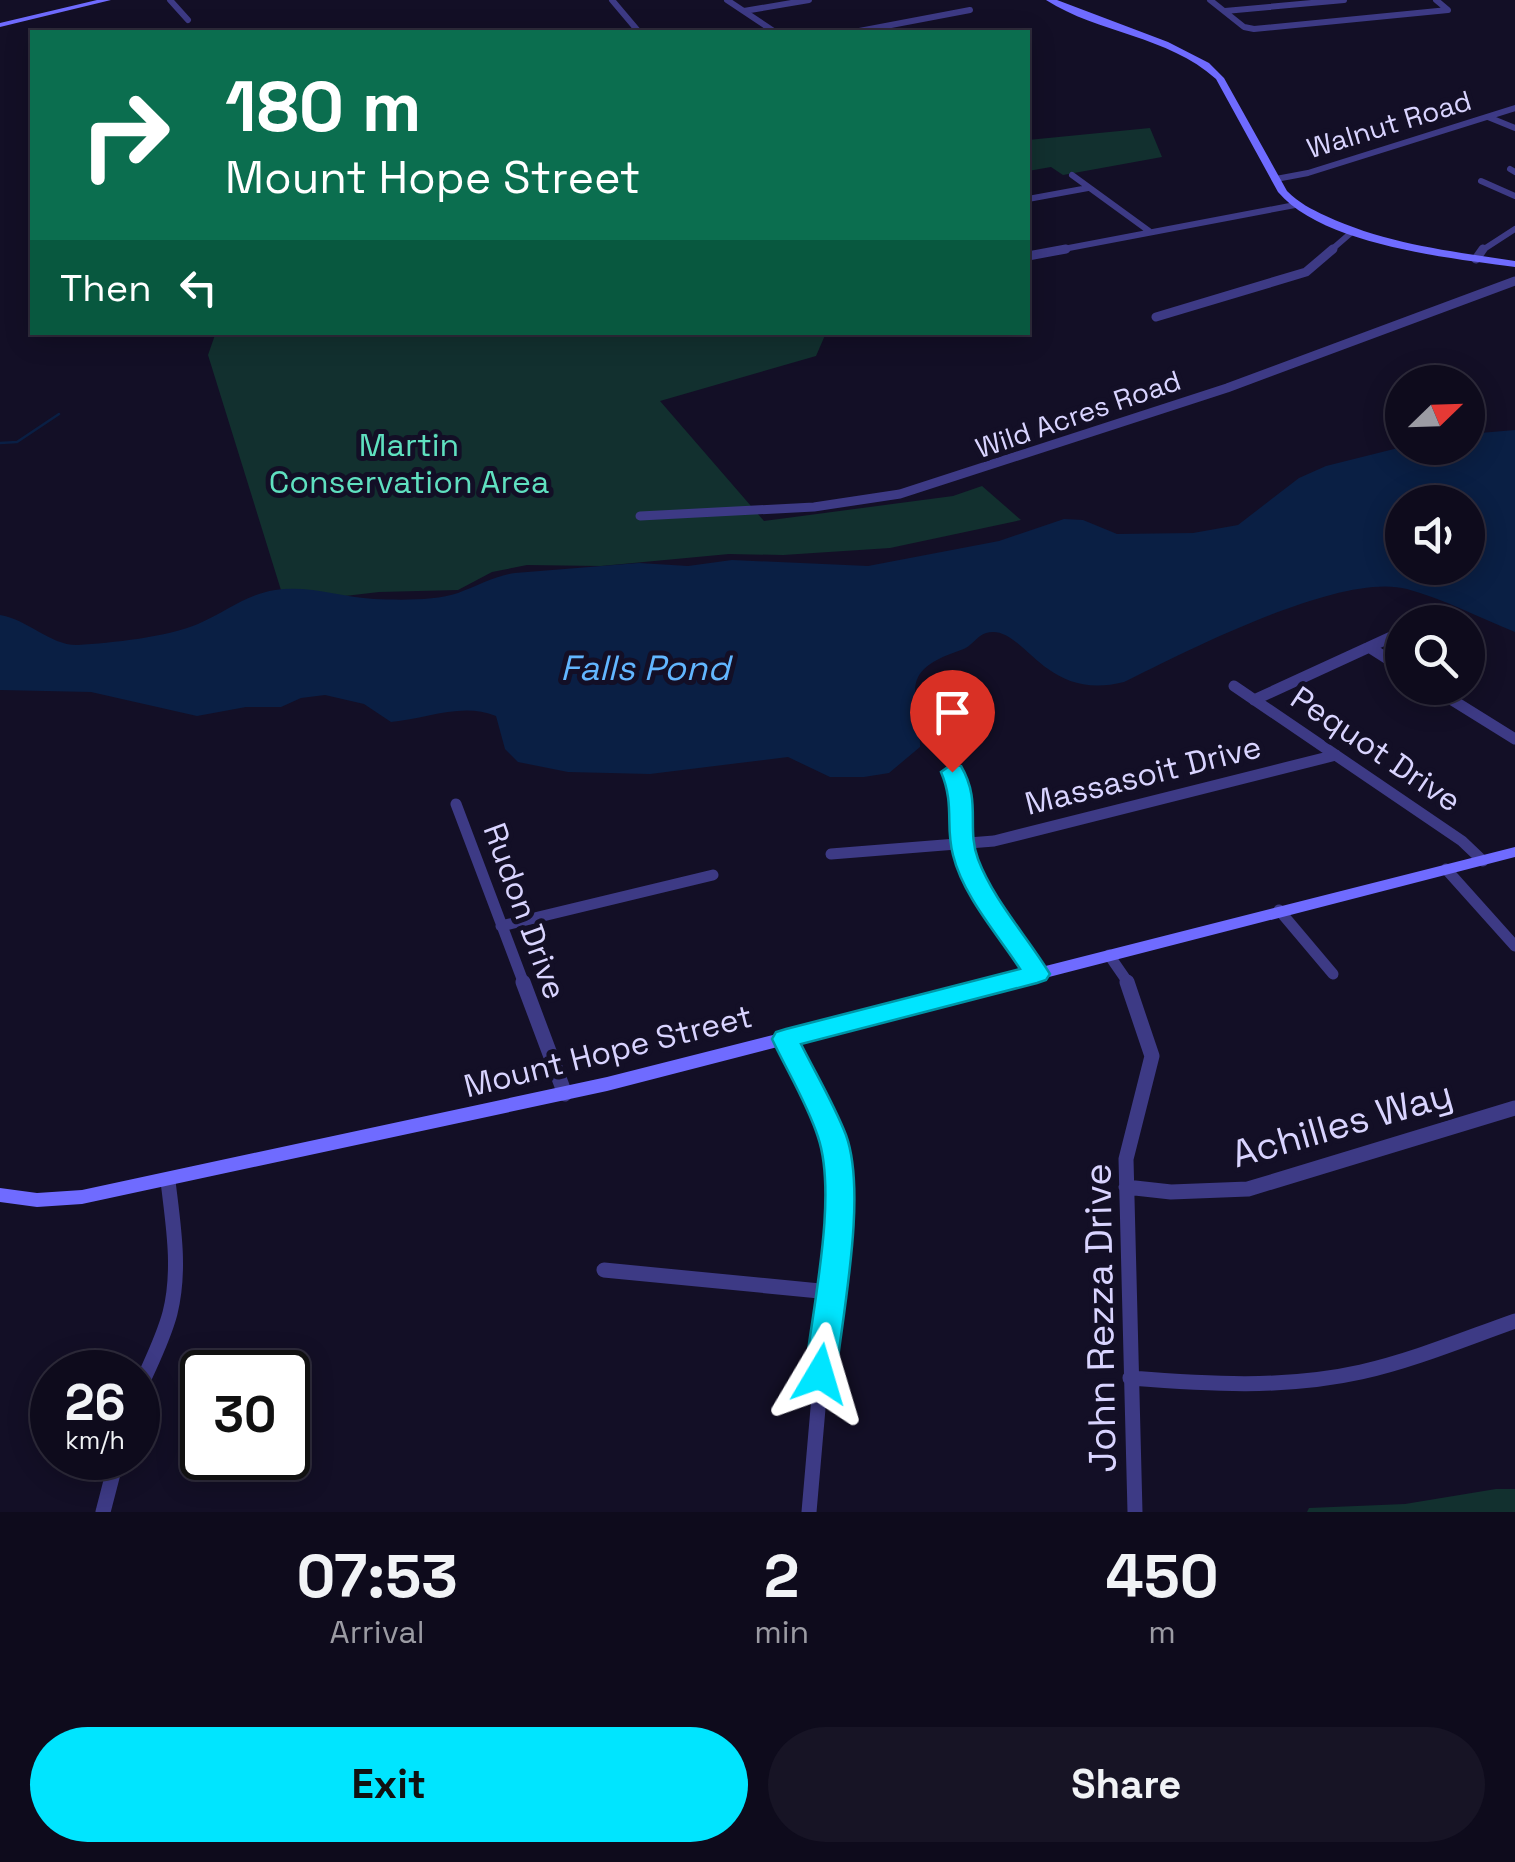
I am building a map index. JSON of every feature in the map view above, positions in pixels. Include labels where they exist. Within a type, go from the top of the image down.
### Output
[{"type":"street","points":[[0,25],[107,0]]},
{"type":"street","points":[[170,0],[188,20]]},
{"type":"street","points":[[612,0],[636,30]]},
{"type":"street","points":[[727,0],[771,30]]},
{"type":"street","points":[[744,11],[809,0]]},
{"type":"street","points":[[1050,0],[1095,22],[1184,52],[1210,67],[1295,205],[1352,232],[1411,249],[1515,264]]},
{"type":"street","points":[[1210,0],[1246,28],[1257,29],[1448,10],[1436,0]]},
{"type":"street","points":[[1225,11],[1344,0]]},
{"type":"street","points":[[865,30],[970,10]]},
{"type":"street","name":"Walnut Road","points":[[1276,179],[1308,174],[1515,108]]},
{"type":"street","points":[[1488,117],[1515,128]]},
{"type":"street","points":[[1072,175],[1148,231]]},
{"type":"street","points":[[1481,182],[1515,196]]},
{"type":"street","points":[[1030,199],[1088,188]]},
{"type":"street","points":[[1030,256],[1295,205]]},
{"type":"street","points":[[1476,259],[1515,229]]},
{"type":"street","points":[[1156,317],[1306,272],[1352,232]]},
{"type":"street","name":"Wild Acres Road","points":[[640,516],[814,507],[900,494],[1227,388],[1515,281]]},
{"type":"street","points":[[1254,700],[1385,640]]},
{"type":"street","points":[[1368,648],[1385,658]]},
{"type":"street","name":"Pequot Drive","points":[[1234,686],[1462,841],[1482,860]]},
{"type":"street","points":[[1460,705],[1515,739]]},
{"type":"street","name":"Massasoit Drive","points":[[830,854],[964,846],[1336,755]]},
{"type":"street","points":[[952,772],[962,795],[964,846],[979,885],[1037,974]]},
{"type":"street","name":"Rudon Drive","points":[[456,804],[565,1094]]},
{"type":"street","name":"Mount Hope Street","points":[[0,1196],[37,1200],[82,1197],[565,1094],[1515,852]]},
{"type":"street","points":[[1446,870],[1515,946]]},
{"type":"street","points":[[501,926],[713,875]]},
{"type":"street","points":[[1280,910],[1333,974]]},
{"type":"street","name":"John Rezza Drive","points":[[1110,955],[1130,988],[1152,1056],[1126,1159],[1135,1512]]},
{"type":"street","points":[[786,1039],[832,1136],[839,1168],[808,1512]]},
{"type":"street","name":"Achilles Way","points":[[1126,1188],[1186,1192],[1248,1189],[1515,1108]]},
{"type":"street","points":[[155,1350],[170,1314],[175,1276],[168,1181]]},
{"type":"street","points":[[604,1270],[830,1292]]},
{"type":"street","points":[[1130,1378],[1201,1384],[1293,1382],[1343,1375],[1410,1358],[1515,1322]]},
{"type":"street","points":[[103,1512],[111,1480]]},
{"type":"green space","points":[[1150,128],[1162,157],[1063,175],[1051,167],[1030,171],[1030,140]]},
{"type":"green space","name":"Martin Conservation Area","points":[[215,335],[825,335],[816,356],[660,401],[764,521],[953,496],[982,486],[1021,520],[890,548],[783,555],[729,554],[601,566],[527,565],[492,572],[458,590],[379,592],[285,603],[208,355]]},
{"type":"green space","points":[[1515,1489],[1515,1512],[1307,1512],[1309,1508],[1405,1504]]},
{"type":"water","name":"Falls Pond","points":[[1515,430],[1515,632],[1485,619],[1485,605],[1453,605],[1407,589],[1378,587],[1305,603],[1223,635],[1124,682],[1096,685],[1073,682],[1054,673],[1012,639],[986,633],[965,649],[926,667],[915,687],[920,747],[889,773],[864,777],[830,777],[788,757],[650,774],[568,772],[518,762],[505,749],[496,716],[457,711],[391,722],[364,704],[325,695],[301,698],[281,707],[246,707],[197,716],[91,692],[0,690],[0,615],[58,641],[78,645],[139,639],[186,629],[275,590],[416,599],[449,596],[515,573],[639,563],[688,566],[732,560],[868,566],[999,541],[1064,519],[1083,520],[1117,534],[1193,533],[1238,525],[1299,478],[1326,466],[1385,451],[1385,465],[1485,465],[1485,433]]},
{"type":"waterway","points":[[0,443],[17,442],[59,414]]},
{"type":"route","points":[[820,1374],[838,1212],[839,1168],[832,1136],[786,1039],[1037,974],[979,885],[964,854],[962,795],[952,772]]}]
